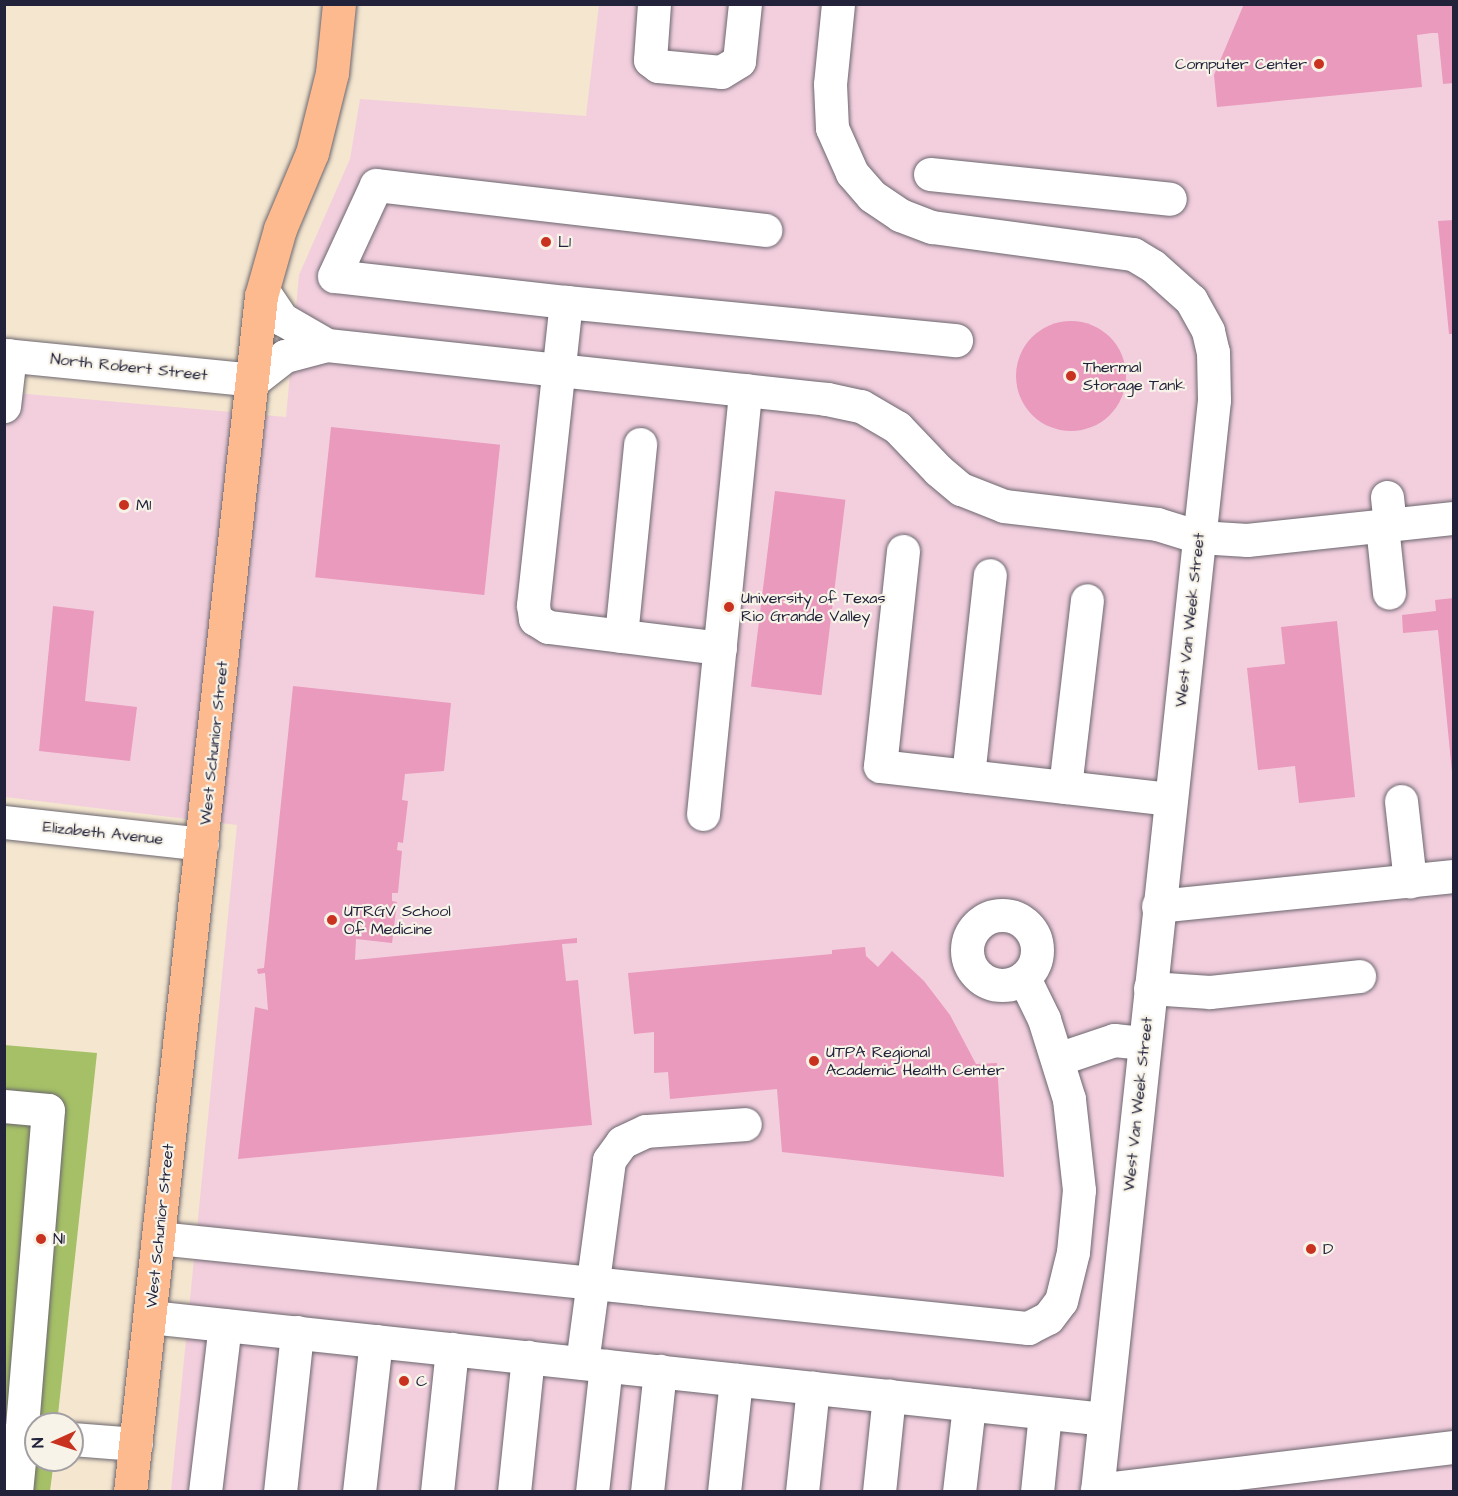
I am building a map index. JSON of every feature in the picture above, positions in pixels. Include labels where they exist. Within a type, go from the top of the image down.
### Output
[{"type":"main road","name":"West Schunior Street","points":[[133,1466],[262,291],[280,229],[312,153],[332,74],[339,4]]},
{"type":"street","points":[[654,4],[650,60],[658,66],[721,72],[739,61],[745,4]]},
{"type":"street","name":"West Van Week Street","points":[[838,4],[830,84],[832,128],[852,173],[872,196],[900,215],[932,226],[1133,254],[1153,266],[1191,300],[1208,331],[1215,367],[1199,537],[1097,1491]]},
{"type":"street","points":[[930,174],[1170,199]]},
{"type":"street","points":[[765,230],[376,185],[333,276],[566,302],[956,340]]},
{"type":"street","points":[[262,291],[282,319],[327,345]]},
{"type":"street","points":[[566,302],[532,604],[535,619],[548,627],[720,648]]},
{"type":"street","points":[[254,380],[285,356],[327,345],[827,399],[861,406],[897,427],[938,470],[961,489],[989,502],[1157,524],[1199,537],[1247,540],[1386,516],[1454,518]]},
{"type":"street","points":[[4,406],[7,355]]},
{"type":"street","name":"North Robert Street","points":[[7,355],[254,380]]},
{"type":"street","points":[[703,814],[745,390]]},
{"type":"street","points":[[621,636],[640,444]]},
{"type":"street","points":[[1386,516],[1389,593]]},
{"type":"street","points":[[903,551],[880,766],[1170,799]]},
{"type":"street","points":[[968,776],[990,576]]},
{"type":"street","points":[[1065,787],[1087,600]]},
{"type":"street","points":[[1401,801],[1410,881]]},
{"type":"street","name":"Elizabeth Avenue","points":[[4,822],[202,844]]},
{"type":"street","points":[[1158,906],[1454,876]]},
{"type":"street","points":[[1150,988],[1210,992],[1359,976]]},
{"type":"street","points":[[158,1238],[1028,1328],[1048,1318],[1061,1301],[1073,1252],[1079,1191],[1069,1099],[1058,1059],[1024,978]]},
{"type":"street","points":[[1058,1059],[1114,1040],[1144,1043]]},
{"type":"street","points":[[4,1106],[48,1110],[28,1412]]},
{"type":"street","points":[[592,1491],[594,1364],[591,1281],[609,1160],[622,1142],[646,1131],[745,1124]]},
{"type":"street","points":[[150,1317],[1104,1419]]},
{"type":"street","points":[[205,1491],[225,1325]]},
{"type":"street","points":[[280,1491],[297,1332]]},
{"type":"street","points":[[359,1491],[376,1341]]},
{"type":"street","points":[[437,1491],[452,1349]]},
{"type":"street","points":[[514,1491],[528,1358]]},
{"type":"street","points":[[647,1491],[660,1371]]},
{"type":"street","points":[[724,1491],[736,1380]]},
{"type":"street","points":[[802,1491],[813,1388]]},
{"type":"street","points":[[879,1491],[889,1396]]},
{"type":"street","points":[[959,1491],[969,1405]]},
{"type":"street","points":[[1037,1491],[1046,1413]]},
{"type":"street","points":[[84,1444],[133,1466]]},
{"type":"street","points":[[1097,1491],[1454,1448]]},
{"type":"street","points":[[16,1491],[24,1452]]},
{"type":"street","points":[[84,1458],[133,1466]]},
{"type":"shaded area","name":"University of Texas Rio Grande Valley","points":[[599,5],[1453,5],[1453,1491],[171,1491],[237,825],[5,797],[5,392],[286,417],[299,275],[350,159],[360,99],[586,116]]},
{"type":"green space","name":"N1","points":[[4,1045],[97,1053],[58,1412],[24,1412],[24,1472],[52,1472],[50,1491],[5,1491]]},
{"type":"building","name":"Computer Center","points":[[1244,4],[1454,4],[1454,83],[1443,84],[1438,33],[1432,33],[1417,35],[1422,87],[1217,107],[1214,75]]},
{"type":"building","points":[[1454,220],[1454,334],[1449,334],[1438,221]]},
{"type":"building","name":"Thermal Storage Tank","points":[[1071,321],[1092,325],[1110,337],[1122,355],[1126,376],[1122,397],[1110,415],[1092,427],[1071,431],[1050,427],[1032,415],[1020,397],[1016,376],[1020,355],[1032,337],[1050,325]]},
{"type":"building","points":[[331,427],[500,445],[484,595],[315,577]]},
{"type":"building","points":[[775,491],[845,500],[821,695],[751,687]]},
{"type":"building","points":[[1454,598],[1454,772],[1452,772],[1438,630],[1403,633],[1402,615],[1436,611],[1435,600]]},
{"type":"building","points":[[53,606],[94,611],[85,701],[137,707],[130,761],[39,751]]},
{"type":"building","points":[[1337,621],[1355,797],[1299,803],[1295,766],[1258,770],[1247,668],[1285,664],[1281,627]]},
{"type":"building","name":"UTRGV School Of Medicine","points":[[293,686],[451,703],[444,771],[405,774],[402,800],[408,801],[403,843],[398,842],[397,850],[402,851],[398,893],[392,893],[392,901],[397,902],[392,943],[356,939],[355,960],[577,938],[577,943],[562,944],[566,981],[578,980],[592,1125],[238,1159],[255,1007],[268,1010],[265,973],[258,974],[257,969],[264,968]]},
{"type":"building","name":"UTPA Regional Academic Health Center","points":[[865,947],[866,956],[878,967],[892,951],[924,981],[950,1015],[976,1064],[997,1063],[1004,1177],[782,1152],[777,1089],[670,1099],[668,1072],[654,1073],[654,1032],[634,1034],[628,973],[832,954],[832,950]]},
{"type":"place","name":"Computer Center","points":[[1319,64]]},
{"type":"place","name":"L1","points":[[546,242]]},
{"type":"place","name":"Thermal Storage Tank","points":[[1071,376]]},
{"type":"place","name":"M1","points":[[124,505]]},
{"type":"place","name":"University of Texas Rio Grande Valley","points":[[729,607]]},
{"type":"place","name":"UTRGV School Of Medicine","points":[[332,920]]},
{"type":"place","name":"UTPA Regional Academic Health Center","points":[[814,1061]]},
{"type":"place","name":"N1","points":[[41,1239]]},
{"type":"place","name":"D","points":[[1311,1249]]},
{"type":"place","name":"C","points":[[404,1381]]}]
